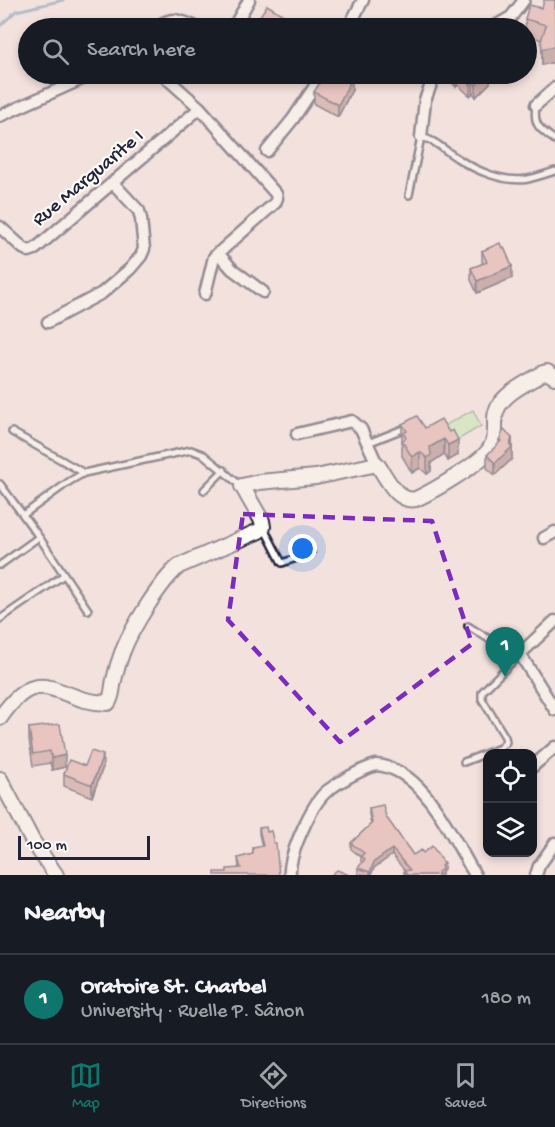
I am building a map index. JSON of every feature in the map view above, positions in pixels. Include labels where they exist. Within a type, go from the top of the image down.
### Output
[{"type":"street","points":[[239,18],[249,0]]},
{"type":"street","points":[[353,18],[363,0]]},
{"type":"street","points":[[509,18],[524,0]]},
{"type":"street","points":[[0,116],[71,84]]},
{"type":"street","points":[[173,84],[200,108],[276,194],[277,198],[275,203],[218,253],[211,262],[205,294]]},
{"type":"street","points":[[267,151],[316,84]]},
{"type":"street","points":[[422,137],[425,100],[431,84]]},
{"type":"street","points":[[536,105],[555,88]]},
{"type":"street","name":"Rue Marguarite I","points":[[0,227],[23,248],[29,251],[35,249],[200,108]]},
{"type":"street","points":[[48,322],[102,293],[141,256],[144,249],[139,211],[113,183]]},
{"type":"street","points":[[218,253],[232,269],[263,292]]},
{"type":"street","points":[[297,434],[352,422],[361,429],[378,464],[403,499],[409,501],[424,496],[477,461],[489,450],[496,433],[495,417],[498,406],[504,399],[543,373],[547,372],[555,377]]},
{"type":"street","points":[[0,718],[24,690],[37,687],[49,686],[80,698],[108,703],[122,651],[170,573],[179,566],[259,531],[263,527],[262,521],[242,486],[258,482],[316,477],[378,464]]},
{"type":"street","points":[[544,538],[555,532]]},
{"type":"street","points":[[555,621],[520,654],[555,710]]},
{"type":"street","points":[[537,763],[555,747]]},
{"type":"street","points":[[290,875],[291,854],[323,795],[376,765],[400,771],[425,794],[475,875]]},
{"type":"street","points":[[0,779],[32,840],[56,875]]},
{"type":"street","points":[[536,875],[539,866],[555,843]]},
{"type":"lane","points":[[536,105],[534,118],[541,130],[555,140]]},
{"type":"lane","points":[[409,195],[422,137],[439,143],[471,167],[498,176],[527,179],[555,171]]},
{"type":"lane","points":[[368,442],[414,425]]},
{"type":"lane","points":[[12,432],[84,473]]},
{"type":"lane","points":[[23,515],[84,473],[191,450],[204,455],[242,486]]},
{"type":"lane","points":[[204,490],[224,470]]},
{"type":"lane","points":[[0,484],[88,610]]},
{"type":"lane","points":[[263,527],[282,563],[311,553]]},
{"type":"lane","points":[[0,565],[39,537]]},
{"type":"lane","points":[[0,619],[64,575]]},
{"type":"lane","points":[[464,762],[500,748],[506,742],[506,737],[482,699],[482,692],[520,654],[505,649],[468,626]]},
{"type":"highlighted area","points":[[243,514],[432,521],[472,644],[340,742],[228,620]]},
{"type":"green space","points":[[473,410],[481,426],[451,444],[442,427]]},
{"type":"building","points":[[544,0],[555,0],[555,46],[542,49],[541,41],[546,25],[537,22],[537,18],[525,18],[529,5],[542,8]]},
{"type":"building","points":[[267,5],[285,16],[284,18],[263,18],[260,16]]},
{"type":"building","points":[[319,84],[349,84],[338,105],[314,92]]},
{"type":"building","points":[[500,243],[512,266],[477,281],[471,268],[487,262],[482,251]]},
{"type":"building","points":[[417,416],[425,428],[441,419],[449,432],[453,430],[458,440],[448,445],[444,439],[430,447],[431,455],[427,458],[420,452],[412,457],[402,441],[406,438],[404,433],[407,431],[402,424]]},
{"type":"building","points":[[504,430],[512,438],[510,445],[512,447],[495,463],[487,455],[501,441],[499,440]]},
{"type":"building","points":[[60,724],[65,755],[52,758],[50,751],[33,754],[29,728]]},
{"type":"building","points":[[91,751],[103,755],[92,785],[64,774],[69,760],[85,766]]},
{"type":"building","points":[[383,805],[386,817],[413,855],[421,850],[423,853],[432,846],[444,863],[438,872],[439,875],[407,875],[404,871],[410,870],[392,849],[374,862],[370,872],[358,868],[365,859],[361,856],[364,853],[351,843],[372,823],[369,808]]},
{"type":"building","points":[[266,827],[267,832],[271,831],[274,843],[276,843],[279,875],[215,875],[215,872],[227,872],[227,869],[241,868],[238,858],[253,854],[253,848],[263,846],[259,828]]},
{"type":"building","points":[[337,870],[349,875],[331,875]]},
{"type":"waterway","points":[[0,26],[16,11],[64,0]]},
{"type":"place","name":"Oratoire St. Charbel","points":[[505,677]]}]
